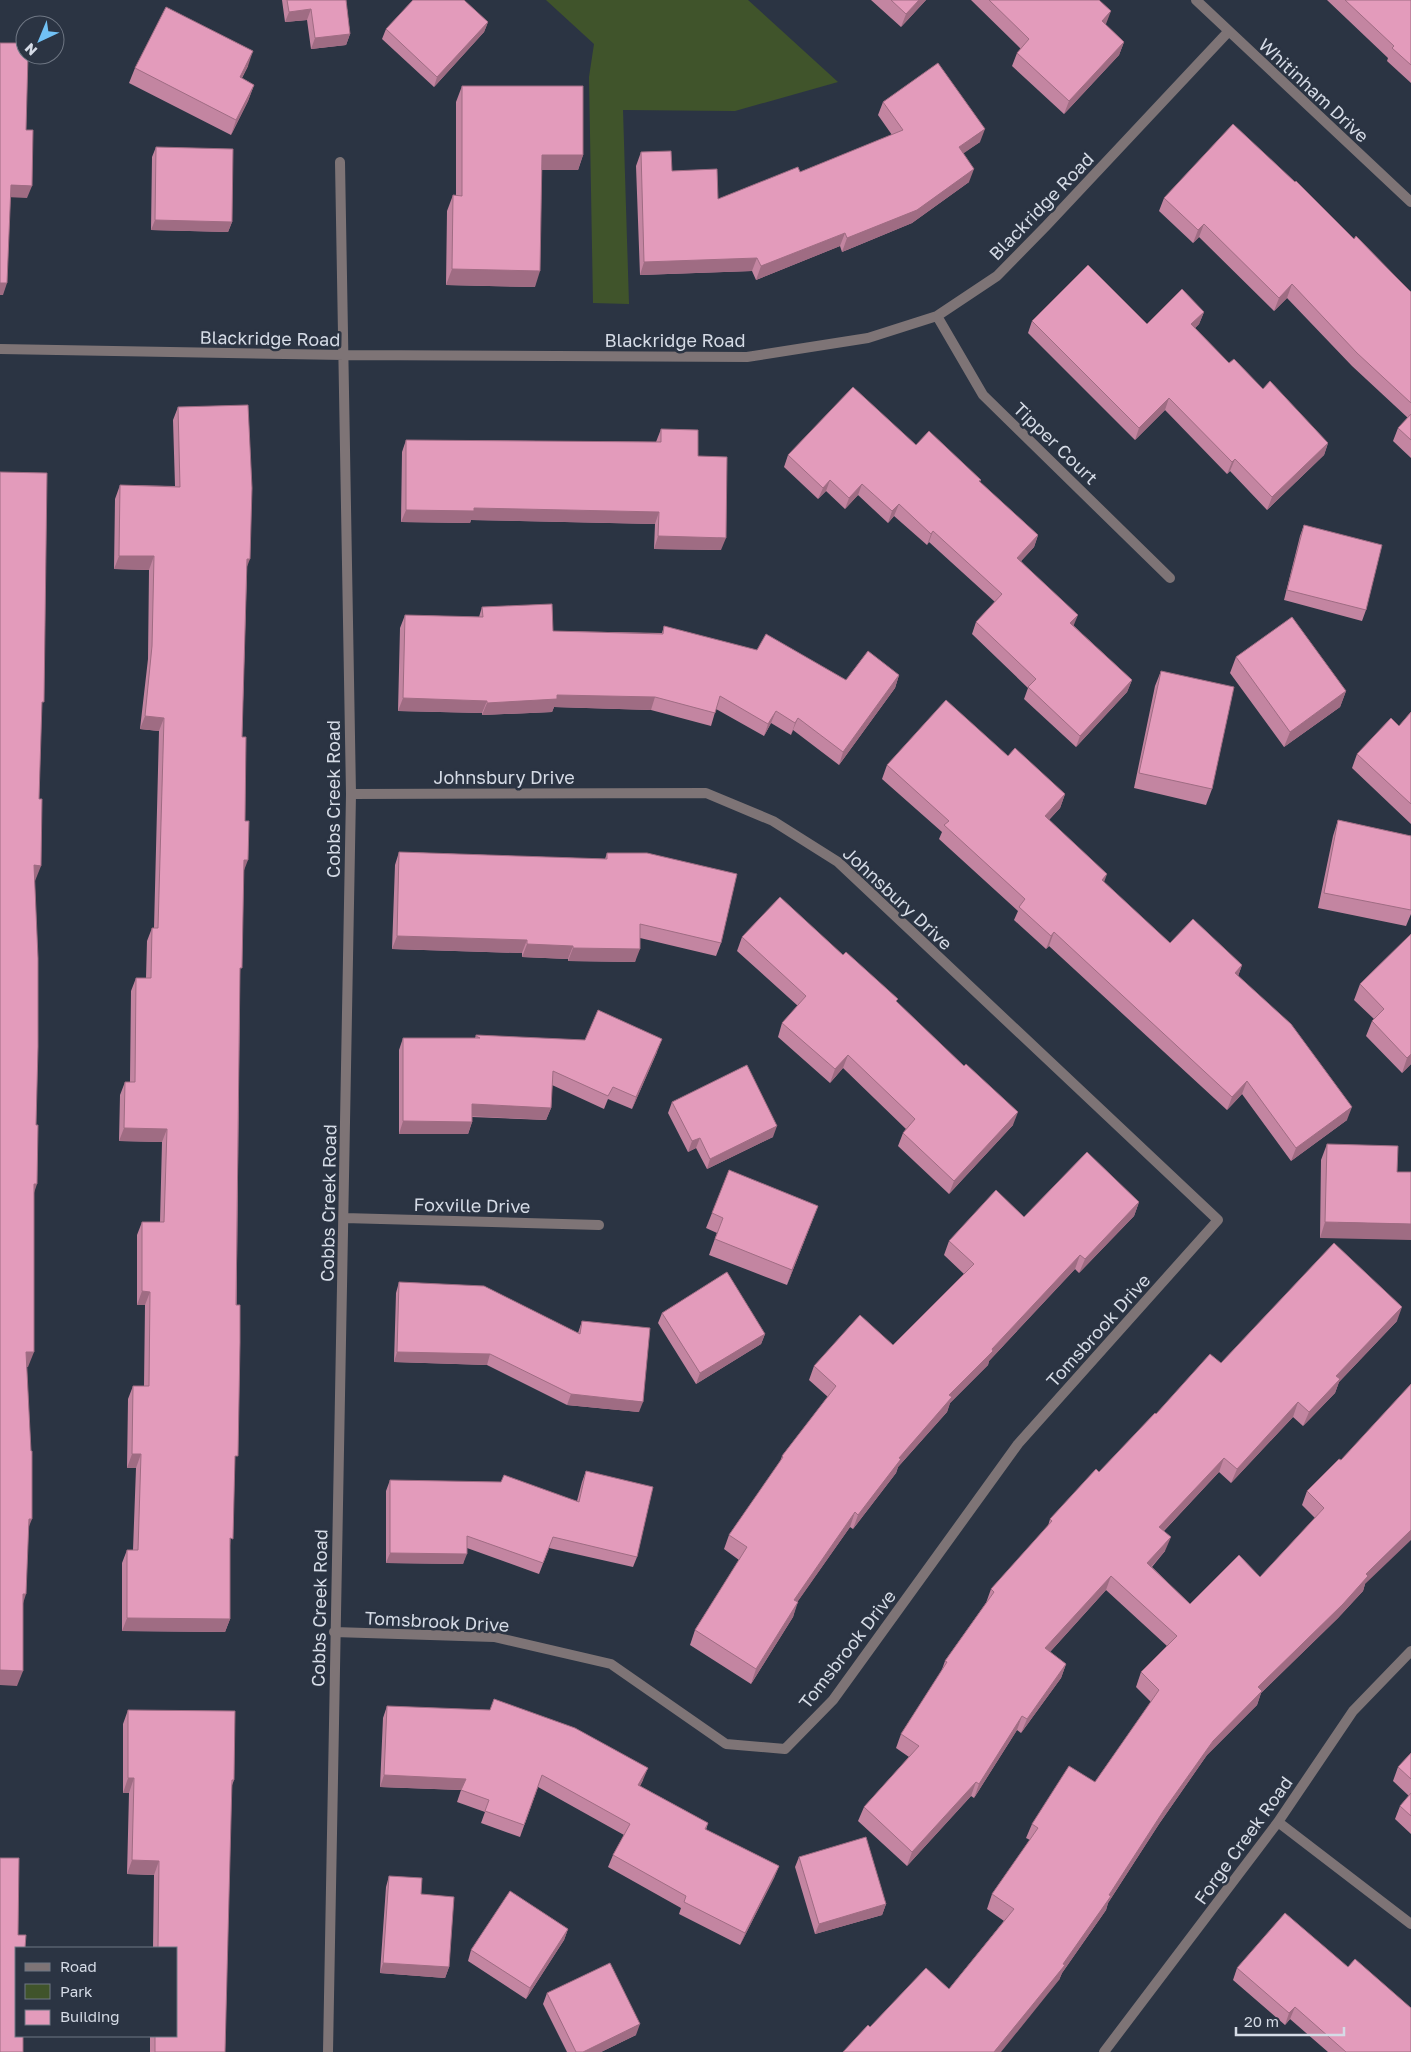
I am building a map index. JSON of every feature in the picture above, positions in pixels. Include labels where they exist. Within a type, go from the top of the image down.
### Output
[{"type":"street","name":"Whitinham Drive","points":[[1196,0],[1411,202]]},
{"type":"street","name":"Blackridge Road","points":[[0,350],[344,355],[747,357],[868,338],[937,316],[997,276],[1228,32]]},
{"type":"street","name":"Cobbs Creek Road","points":[[328,2052],[334,1632],[344,1218],[351,794],[340,162]]},
{"type":"street","name":"Tipper Court","points":[[937,316],[984,395],[1170,578]]},
{"type":"street","name":"Johnsbury Drive","points":[[351,794],[706,793],[773,821],[838,862],[1218,1220]]},
{"type":"street","name":"Foxville Drive","points":[[344,1218],[599,1225]]},
{"type":"street","name":"Tomsbrook Drive","points":[[334,1632],[494,1637],[611,1664],[726,1744],[785,1749],[833,1700],[1018,1444],[1218,1220]]},
{"type":"street","name":"Forge Creek Road","points":[[1104,2052],[1278,1822],[1354,1711],[1411,1651]]},
{"type":"street","points":[[1278,1822],[1411,1924]]},
{"type":"green space","points":[[546,0],[748,0],[838,82],[735,111],[623,110],[629,304],[593,303],[589,77],[594,44]]},
{"type":"building","points":[[287,0],[346,0],[350,34],[315,38],[311,9],[289,12]]},
{"type":"building","points":[[413,0],[464,0],[488,22],[437,77],[386,29]]},
{"type":"building","points":[[891,0],[919,0],[906,14]]},
{"type":"building","points":[[989,0],[1099,0],[1111,11],[1102,21],[1124,42],[1069,101],[1017,53],[1029,39]]},
{"type":"building","points":[[1345,0],[1411,0],[1411,65],[1392,48],[1394,46]]},
{"type":"building","points":[[166,7],[253,51],[240,77],[254,85],[236,120],[135,68]]},
{"type":"building","points":[[0,43],[15,43],[15,65],[28,65],[26,130],[33,130],[32,186],[11,185],[7,283],[0,283]]},
{"type":"building","points":[[938,63],[985,129],[959,147],[974,169],[917,210],[847,238],[845,233],[761,266],[757,258],[644,262],[641,152],[671,151],[672,171],[717,169],[718,199],[798,167],[800,172],[903,130],[883,102]]},
{"type":"building","points":[[462,86],[583,86],[583,155],[542,155],[540,271],[452,269],[453,195],[462,196]]},
{"type":"building","points":[[1233,124],[1296,181],[1354,239],[1356,236],[1411,292],[1411,403],[1357,353],[1292,284],[1279,298],[1204,224],[1198,230],[1164,198]]},
{"type":"building","points":[[156,147],[233,149],[232,222],[155,220]]},
{"type":"building","points":[[1088,265],[1147,324],[1182,289],[1204,312],[1191,324],[1229,363],[1234,359],[1263,389],[1270,381],[1328,443],[1272,497],[1235,459],[1232,462],[1169,398],[1139,428],[1032,321]]},
{"type":"building","points":[[853,387],[916,445],[929,431],[981,480],[979,481],[1038,535],[1017,558],[1078,615],[1070,623],[1132,680],[1080,736],[1028,687],[1036,679],[976,622],[1002,594],[933,531],[931,534],[899,504],[892,511],[862,484],[849,498],[830,480],[823,488],[788,455]]},
{"type":"building","points":[[248,405],[252,488],[250,559],[247,559],[242,737],[246,737],[245,821],[249,821],[248,860],[244,860],[242,968],[240,968],[236,1305],[240,1305],[240,1343],[238,1456],[235,1456],[233,1539],[230,1538],[230,1619],[127,1618],[127,1550],[138,1550],[141,1454],[132,1454],[133,1386],[149,1386],[150,1292],[142,1291],[142,1222],[164,1222],[167,1129],[124,1128],[125,1082],[135,1082],[136,978],[151,978],[152,928],[158,928],[164,718],[145,716],[152,646],[154,556],[119,556],[120,485],[180,487],[178,407]]},
{"type":"building","points":[[1411,414],[1411,440],[1398,428]]},
{"type":"building","points":[[661,429],[698,430],[698,456],[727,457],[726,538],[658,536],[659,512],[474,508],[474,511],[406,510],[406,440],[661,442]]},
{"type":"building","points":[[0,472],[47,473],[44,702],[42,702],[39,799],[42,799],[41,866],[34,865],[38,958],[36,1125],[38,1125],[37,1184],[34,1184],[34,1352],[26,1352],[32,1451],[32,1519],[29,1519],[26,1594],[23,1594],[23,1671],[0,1670]]},
{"type":"building","points":[[1304,525],[1382,545],[1366,610],[1287,590]]},
{"type":"building","points":[[552,604],[553,631],[663,634],[664,626],[757,650],[766,634],[846,680],[868,651],[899,675],[843,752],[798,718],[795,723],[776,711],[768,724],[720,696],[715,713],[655,697],[557,695],[557,699],[487,703],[487,701],[403,698],[405,615],[483,617],[482,607]]},
{"type":"building","points":[[1292,617],[1346,691],[1290,732],[1236,657]]},
{"type":"building","points":[[1161,671],[1234,687],[1212,789],[1139,773]]},
{"type":"building","points":[[946,700],[1008,756],[1015,748],[1065,794],[1045,816],[1107,874],[1102,880],[1170,943],[1193,919],[1242,965],[1235,973],[1291,1024],[1352,1107],[1296,1148],[1247,1081],[1232,1097],[1054,932],[1051,936],[1019,907],[1025,899],[944,825],[949,821],[887,765]]},
{"type":"building","points":[[1411,712],[1411,804],[1357,754],[1391,718],[1399,726]]},
{"type":"building","points":[[1338,820],[1411,836],[1411,910],[1324,893]]},
{"type":"building","points":[[399,852],[607,859],[607,853],[647,853],[737,874],[721,943],[640,924],[640,949],[573,948],[573,946],[527,944],[527,940],[397,936]]},
{"type":"building","points":[[780,897],[843,955],[846,952],[898,999],[896,1001],[964,1066],[966,1064],[1018,1112],[954,1181],[903,1133],[915,1119],[848,1055],[835,1069],[782,1023],[806,996],[742,937]]},
{"type":"building","points":[[1411,934],[1411,1054],[1407,1058],[1372,1021],[1384,1009],[1360,984]]},
{"type":"building","points":[[598,1010],[662,1039],[636,1097],[613,1087],[608,1096],[553,1071],[551,1108],[472,1104],[472,1122],[403,1121],[403,1038],[480,1038],[476,1035],[585,1040]]},
{"type":"building","points":[[747,1065],[777,1126],[710,1159],[700,1138],[692,1141],[672,1102]]},
{"type":"building","points":[[1327,1144],[1398,1146],[1397,1172],[1411,1172],[1411,1224],[1325,1222]]},
{"type":"building","points":[[1087,1152],[1139,1202],[1085,1259],[1080,1255],[992,1349],[993,1351],[949,1395],[952,1397],[899,1458],[901,1459],[858,1515],[855,1512],[794,1600],[798,1602],[756,1669],[695,1630],[747,1547],[729,1535],[782,1456],[836,1386],[814,1366],[860,1315],[893,1345],[974,1264],[949,1241],[996,1190],[1024,1217]]},
{"type":"building","points":[[729,1170],[818,1206],[792,1270],[715,1239],[723,1218],[712,1213]]},
{"type":"building","points":[[1334,1243],[1402,1307],[1336,1376],[1340,1379],[1309,1412],[1298,1402],[1237,1469],[1224,1458],[1159,1527],[1171,1537],[1147,1563],[1190,1604],[1239,1555],[1260,1577],[1324,1508],[1307,1491],[1339,1459],[1341,1460],[1411,1384],[1411,1530],[1366,1574],[1368,1576],[1343,1604],[1258,1687],[1262,1691],[1213,1741],[1164,1810],[1109,1895],[1111,1896],[1063,1964],[1065,1965],[994,2052],[843,2052],[868,2025],[870,2027],[926,1968],[949,1989],[1014,1909],[992,1894],[1038,1828],[1032,1824],[1069,1766],[1095,1782],[1159,1690],[1141,1672],[1177,1636],[1111,1576],[1045,1648],[1066,1664],[1027,1719],[1022,1716],[979,1784],[976,1782],[912,1852],[864,1807],[919,1746],[901,1734],[947,1662],[945,1661],[994,1592],[991,1589],[1052,1521],[1050,1519],[1096,1469],[1099,1472],[1156,1414],[1210,1354],[1221,1363]]},
{"type":"building","points":[[727,1272],[765,1334],[700,1373],[662,1313]]},
{"type":"building","points":[[399,1282],[484,1286],[580,1334],[582,1321],[650,1328],[643,1402],[571,1394],[490,1354],[397,1352]]},
{"type":"building","points":[[586,1471],[653,1487],[637,1557],[553,1537],[543,1563],[467,1536],[467,1554],[390,1553],[390,1480],[501,1482],[504,1475],[579,1502]]},
{"type":"building","points":[[494,1699],[575,1728],[648,1768],[638,1785],[708,1823],[705,1829],[779,1866],[745,1933],[684,1902],[686,1896],[613,1855],[630,1824],[542,1775],[524,1825],[485,1811],[489,1800],[461,1790],[466,1779],[384,1775],[387,1706],[490,1710]]},
{"type":"building","points":[[128,1710],[235,1711],[225,2052],[155,2052],[155,2037],[178,2037],[178,1947],[158,1947],[159,1861],[132,1860],[134,1778],[128,1778]]},
{"type":"building","points":[[1411,1753],[1411,1779],[1398,1767]]},
{"type":"building","points":[[1411,1793],[1411,1816],[1400,1806]]},
{"type":"building","points":[[866,1837],[886,1904],[819,1924],[799,1857]]},
{"type":"building","points":[[0,1858],[19,1858],[18,1935],[26,1935],[25,1947],[15,1947],[15,2037],[23,2037],[23,2052],[0,2052]]},
{"type":"building","points":[[389,1876],[422,1878],[421,1894],[454,1897],[449,1967],[383,1963]]},
{"type":"building","points":[[510,1891],[568,1929],[530,1988],[471,1950]]},
{"type":"building","points":[[1285,1913],[1348,1967],[1355,1959],[1411,2008],[1411,2052],[1346,2052],[1295,2007],[1289,2013],[1237,1968]]},
{"type":"building","points":[[610,1963],[640,2024],[583,2052],[576,2052],[547,1993]]}]
